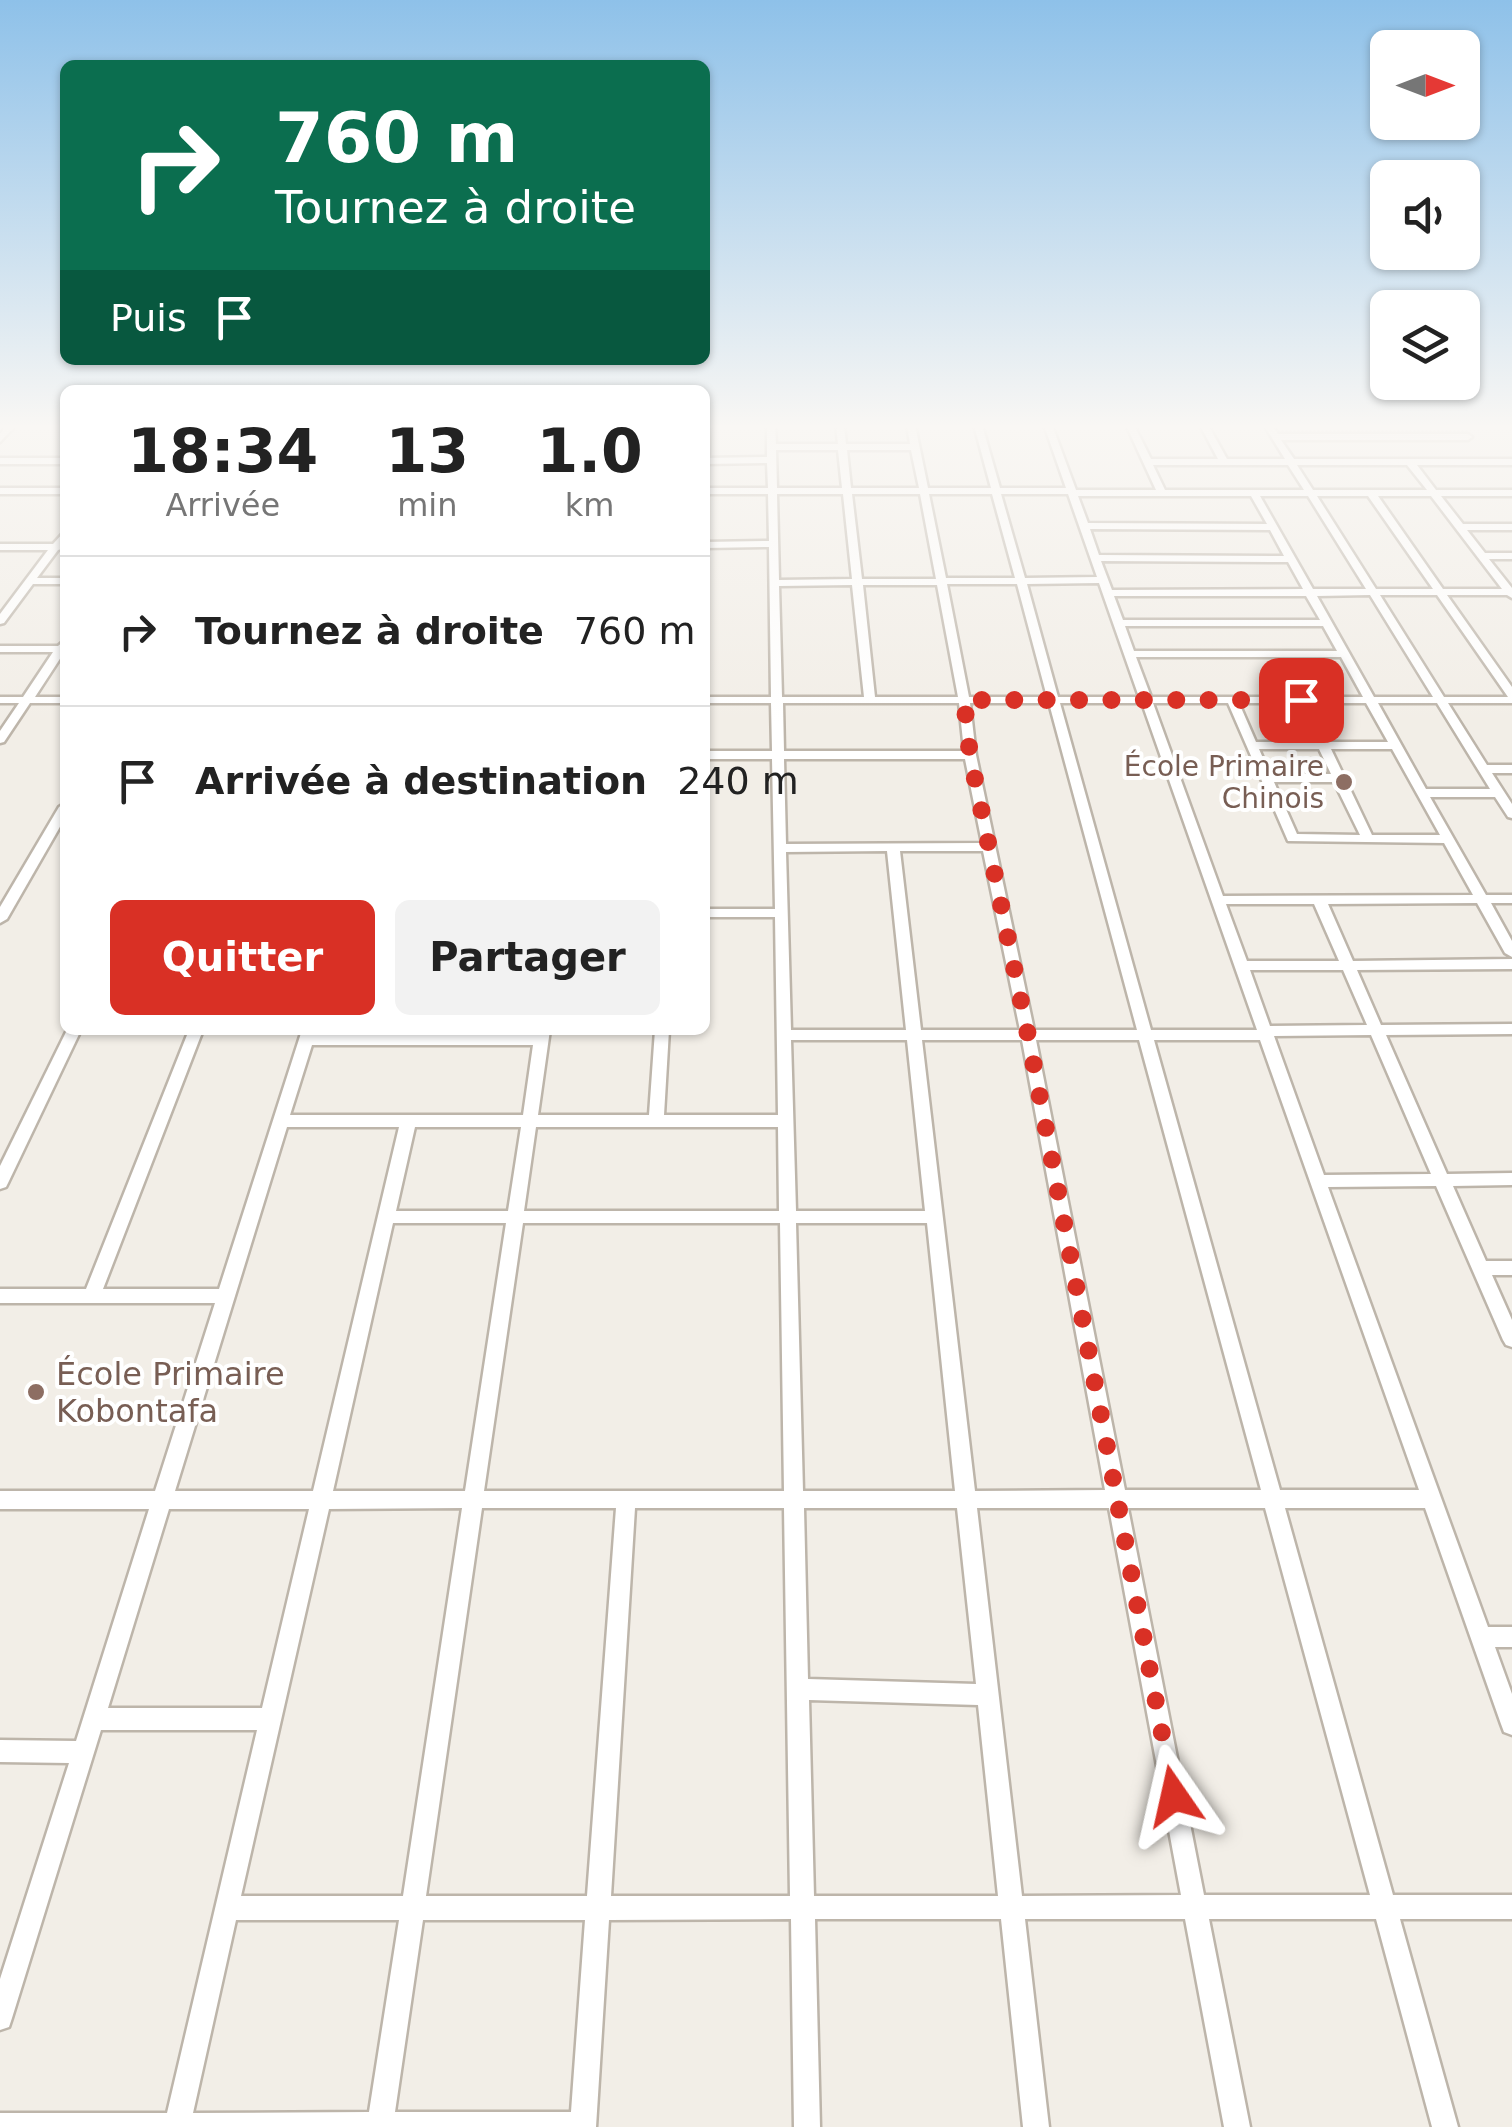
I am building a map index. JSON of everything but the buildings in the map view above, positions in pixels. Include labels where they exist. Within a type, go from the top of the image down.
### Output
[{"type":"street","points":[[774,524],[807,2127]]},
{"type":"street","points":[[852,524],[870,700]]},
{"type":"street","points":[[929,524],[964,700],[970,755],[1028,1035],[1237,2127]]},
{"type":"street","points":[[1005,524],[1445,2127]]},
{"type":"street","points":[[1271,524],[1512,953]]},
{"type":"street","points":[[1330,524],[1512,814]]},
{"type":"street","points":[[1393,524],[1512,697]]},
{"type":"street","points":[[1458,524],[1511,594]]},
{"type":"street","points":[[1273,527],[1085,526],[1512,1724]]},
{"type":"street","points":[[1460,527],[1512,527]]},
{"type":"street","points":[[710,545],[774,544]]},
{"type":"street","points":[[0,546],[60,546]]},
{"type":"street","points":[[0,622],[60,546]]},
{"type":"street","points":[[1482,556],[1512,556]]},
{"type":"street","points":[[1096,558],[1291,559]]},
{"type":"street","points":[[775,583],[1104,580]]},
{"type":"street","points":[[30,582],[60,582]]},
{"type":"street","points":[[1109,593],[1511,594]]},
{"type":"street","points":[[1120,623],[1327,623]]},
{"type":"street","points":[[0,650],[60,646]]},
{"type":"street","points":[[0,740],[60,650]]},
{"type":"street","points":[[1131,654],[1344,654]]},
{"type":"street","points":[[710,700],[1512,697]]},
{"type":"street","points":[[0,700],[60,700]]},
{"type":"street","points":[[1232,700],[1292,838],[1448,839]]},
{"type":"street","points":[[1251,745],[1396,746]]},
{"type":"street","points":[[1323,745],[1368,838]]},
{"type":"street","points":[[710,755],[970,755]]},
{"type":"street","points":[[1484,769],[1512,769]]},
{"type":"street","points":[[1266,778],[1339,778]]},
{"type":"street","points":[[1422,793],[1499,793]]},
{"type":"street","points":[[0,920],[60,816]]},
{"type":"street","points":[[780,848],[989,847]]},
{"type":"street","points":[[893,848],[1036,2127]]},
{"type":"street","points":[[1319,899],[1512,1340]]},
{"type":"street","points":[[1218,900],[1512,899]]},
{"type":"street","points":[[710,913],[782,913]]},
{"type":"street","points":[[1242,966],[1512,964]]},
{"type":"street","points":[[784,1035],[1145,1035],[1512,1028]]},
{"type":"street","points":[[0,1183],[72,1035]]},
{"type":"street","points":[[92,1296],[194,1035]]},
{"type":"street","points":[[0,2018],[308,1035],[542,1035],[381,2126]]},
{"type":"street","points":[[656,1121],[662,1035]]},
{"type":"street","points":[[281,1121],[786,1121]]},
{"type":"street","points":[[177,2125],[408,1121]]},
{"type":"street","points":[[1319,1182],[1512,1180]]},
{"type":"street","points":[[386,1217],[934,1217]]},
{"type":"street","points":[[1480,1268],[1512,1268]]},
{"type":"street","points":[[0,1296],[226,1296]]},
{"type":"street","points":[[0,1500],[1432,1499]]},
{"type":"street","points":[[0,2126],[583,2126],[626,1500]]},
{"type":"street","points":[[1481,1637],[1512,1637]]},
{"type":"street","points":[[798,1689],[988,1695]]},
{"type":"street","points":[[94,1719],[271,1718]]},
{"type":"street","points":[[0,1752],[83,1752]]},
{"type":"street","points":[[227,1908],[1512,1907]]},
{"type":"place","name":"École Primaire Chinois","points":[[1344,782]]},
{"type":"place","name":"École Primaire Kobontafa","points":[[36,1392]]},
{"type":"route","points":[[1174,1796],[1028,1035],[970,755],[964,700],[1301,700]]}]
